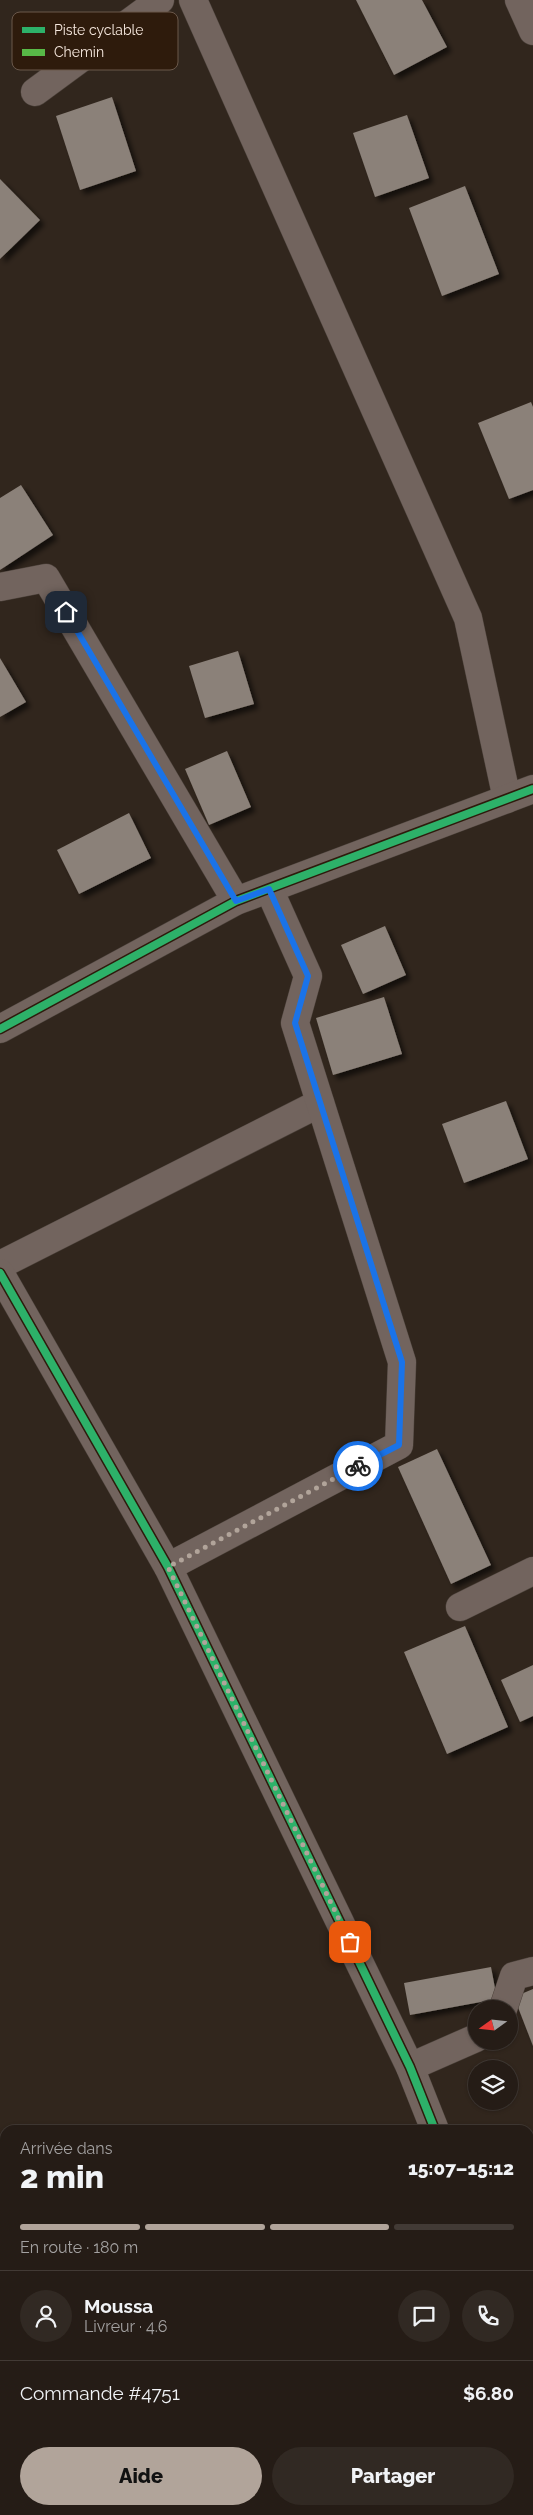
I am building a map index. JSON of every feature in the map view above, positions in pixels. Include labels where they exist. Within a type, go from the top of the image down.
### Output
[{"type":"street","points":[[144,12],[160,0]]},
{"type":"street","points":[[193,0],[468,618],[506,799]]},
{"type":"street","points":[[519,0],[533,31]]},
{"type":"street","points":[[35,92],[65,70]]},
{"type":"street","points":[[0,587],[46,578],[236,901]]},
{"type":"street","points":[[0,1029],[236,901],[533,789]]},
{"type":"street","points":[[168,1567],[399,1445],[402,1362],[295,1023],[308,976],[269,889]]},
{"type":"street","points":[[0,1264],[320,1103]]},
{"type":"street","points":[[0,1273],[168,1567],[410,2067],[433,2125]]},
{"type":"street","points":[[460,1607],[533,1571]]},
{"type":"street","points":[[506,2000],[514,1976],[533,1971]]},
{"type":"street","points":[[410,2067],[468,2042]]},
{"type":"building","points":[[356,0],[422,0],[447,47],[394,75]]},
{"type":"building","points":[[112,97],[136,171],[80,190],[56,116]]},
{"type":"building","points":[[407,115],[429,178],[375,197],[353,133]]},
{"type":"building","points":[[0,179],[40,220],[0,259]]},
{"type":"building","points":[[465,186],[499,274],[442,296],[409,208]]},
{"type":"building","points":[[531,402],[533,407],[533,490],[509,499],[478,423]]},
{"type":"building","points":[[21,485],[53,535],[0,570],[0,498]]},
{"type":"building","points":[[238,651],[254,704],[205,718],[189,666]]},
{"type":"building","points":[[0,658],[26,702],[0,717]]},
{"type":"building","points":[[227,751],[251,807],[209,825],[185,769]]},
{"type":"building","points":[[129,813],[151,858],[79,894],[57,850]]},
{"type":"building","points":[[385,926],[406,975],[363,994],[341,945]]},
{"type":"building","points":[[384,997],[402,1054],[333,1075],[316,1018]]},
{"type":"building","points":[[506,1101],[528,1159],[464,1183],[442,1124]]},
{"type":"building","points":[[437,1449],[491,1565],[451,1584],[398,1467]]},
{"type":"building","points":[[465,1626],[508,1727],[447,1754],[404,1652]]},
{"type":"building","points":[[533,1665],[533,1716],[520,1722],[501,1680]]},
{"type":"building","points":[[491,1967],[497,1999],[468,2000],[468,2004],[410,2015],[404,1983]]},
{"type":"building","points":[[533,1989],[533,2046],[518,2007],[518,2000],[515,2000],[514,1997]]},
{"type":"cycle path","points":[[0,1029],[236,901],[533,789]]},
{"type":"cycle path","points":[[0,1273],[168,1567],[410,2067],[433,2125]]},
{"type":"way so far","points":[[350,1942],[168,1567],[358,1466]]},
{"type":"route","points":[[66,612],[236,901],[269,889],[308,976],[295,1023],[402,1362],[399,1445],[358,1466]]}]
